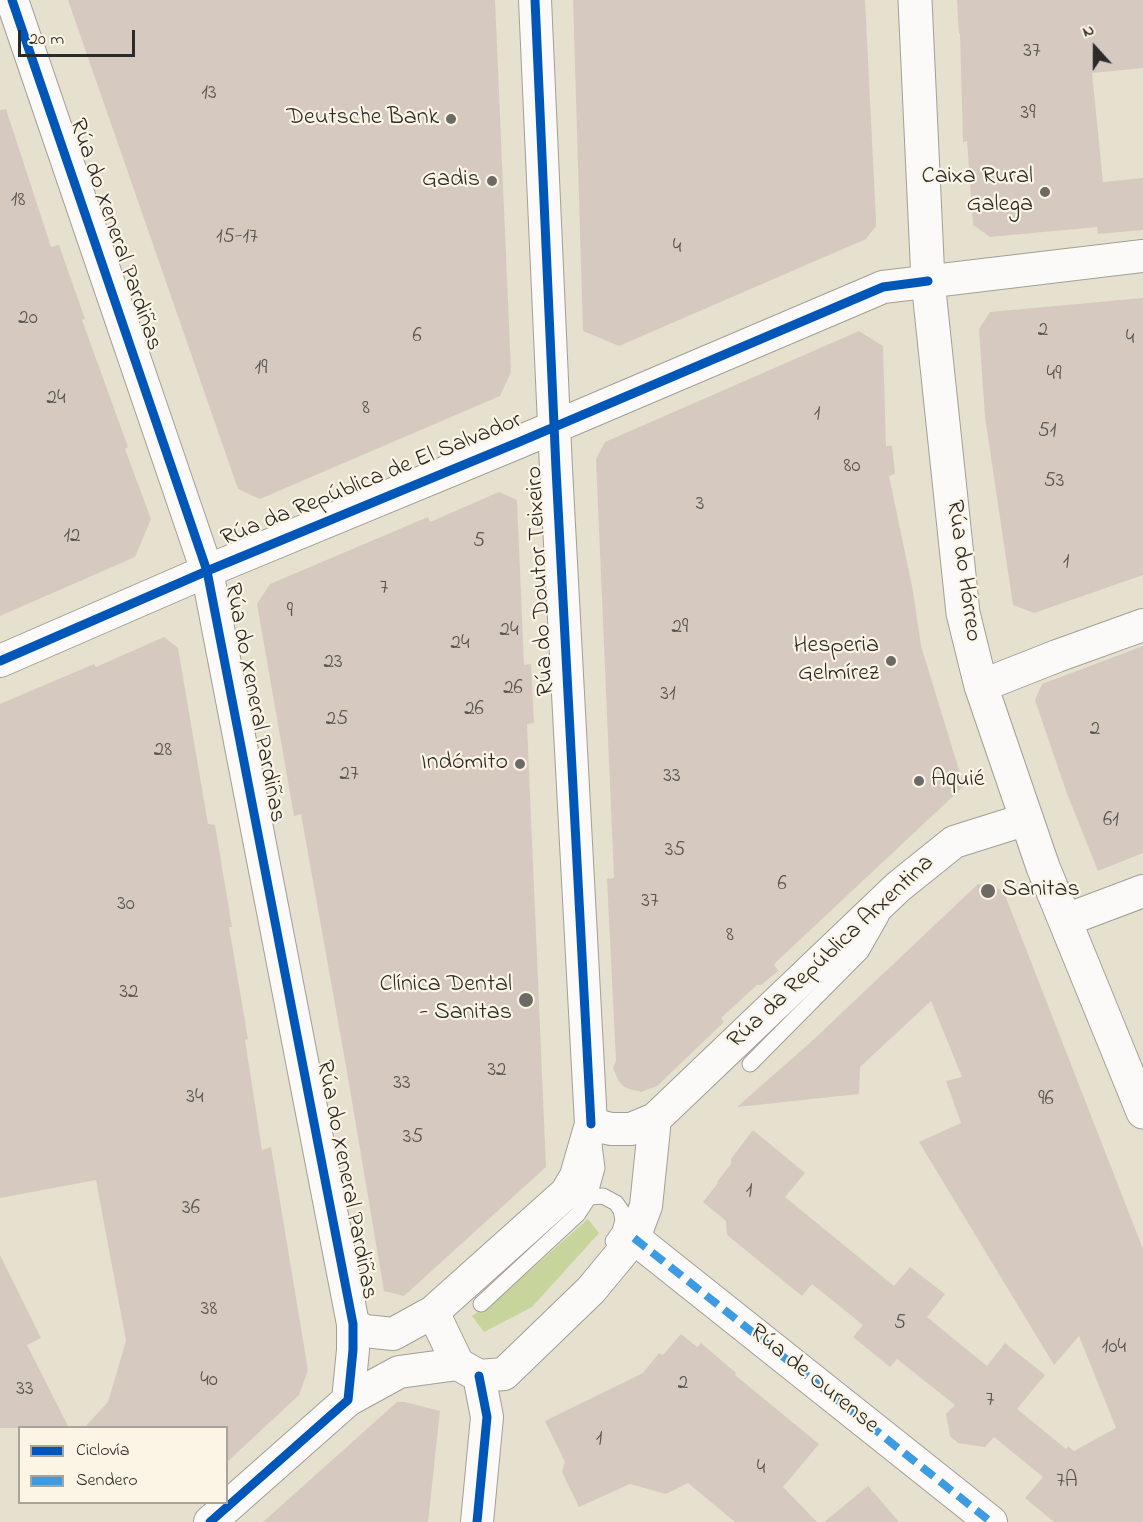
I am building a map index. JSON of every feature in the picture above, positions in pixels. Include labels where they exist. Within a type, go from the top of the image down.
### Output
[{"type":"street","name":"Rúa do Xeneral Pardiñas","points":[[12,0],[207,571],[353,1324],[348,1400]]},
{"type":"street","name":"Rúa do Doutor Teixeiro","points":[[353,1324],[365,1330],[393,1334],[433,1312],[566,1193],[576,1176],[591,1124],[535,0]]},
{"type":"street","name":"Rúa do Hórreo","points":[[915,0],[928,281],[963,613],[981,686],[1043,867],[1143,1112]]},
{"type":"street","name":"Rúa da República de El Salvador","points":[[0,661],[207,571],[555,427],[883,287],[1143,256]]},
{"type":"street","points":[[981,686],[1143,625]]},
{"type":"street","name":"Rúa da República Arxentina","points":[[655,1119],[898,887],[954,842],[1027,819]]},
{"type":"street","points":[[1066,920],[1143,891]]},
{"type":"street","points":[[210,1522],[348,1400],[399,1372],[469,1370],[504,1374],[591,1290],[634,1238],[646,1206],[655,1119],[631,1129],[611,1129],[591,1124]]},
{"type":"street","name":"Rúa de Ourense","points":[[634,1238],[989,1522]]},
{"type":"street","points":[[433,1312],[469,1370],[488,1417],[477,1522]]},
{"type":"lane","points":[[750,1064],[861,952],[898,887]]},
{"type":"lane","points":[[481,1304],[578,1214],[589,1197],[597,1168],[591,1124]]},
{"type":"lane","points":[[589,1197],[603,1196],[616,1203],[621,1210],[623,1220],[620,1231],[598,1263],[591,1290]]},
{"type":"green space","points":[[588,1219],[599,1233],[532,1307],[484,1332],[472,1316],[499,1298]]},
{"type":"building","points":[[68,0],[495,0],[511,372],[500,396],[260,499],[238,489]]},
{"type":"building","points":[[573,0],[865,0],[876,221],[876,226],[866,239],[619,346],[583,331]]},
{"type":"building","points":[[957,0],[1143,0],[1143,68],[1092,73],[1103,182],[1143,178],[1143,230],[1098,234],[1097,227],[990,237],[973,225],[967,141],[963,142]]},
{"type":"building","points":[[6,109],[51,247],[59,245],[85,319],[82,320],[128,447],[125,449],[151,519],[135,557],[0,616],[0,110]]},
{"type":"building","points":[[1143,298],[1143,575],[1034,613],[1013,605],[985,417],[979,329],[990,312]]},
{"type":"building","points":[[859,331],[883,346],[886,446],[892,446],[895,474],[889,476],[913,591],[921,646],[964,786],[774,964],[778,971],[761,985],[757,985],[721,1018],[724,1022],[657,1086],[641,1092],[629,1089],[618,1080],[613,1068],[616,1061],[607,879],[614,878],[596,459],[605,442]]},
{"type":"building","points":[[499,492],[517,500],[524,665],[531,664],[534,723],[527,724],[546,1167],[404,1296],[384,1291],[301,814],[294,816],[257,604],[270,584],[428,517],[430,522]]},
{"type":"building","points":[[164,637],[178,648],[208,824],[215,825],[232,927],[229,927],[248,1039],[245,1040],[262,1150],[271,1147],[308,1370],[299,1395],[228,1461],[228,1426],[86,1426],[108,1402],[126,1341],[96,1180],[0,1198],[0,704],[94,664],[96,667]]},
{"type":"building","points":[[1143,646],[1143,853],[1098,871],[1066,791],[1035,700],[1042,684]]},
{"type":"building","points":[[978,884],[1003,890],[1143,1249],[1143,1522],[1054,1522],[1025,1498],[1043,1477],[994,1437],[985,1447],[958,1443],[950,1436],[946,1414],[955,1405],[897,1359],[890,1367],[853,1337],[863,1325],[812,1284],[802,1296],[727,1235],[726,1221],[703,1202],[753,1130],[805,1173],[785,1197],[894,1286],[910,1267],[945,1294],[927,1317],[987,1366],[1005,1343],[1045,1375],[1017,1409],[1066,1449],[1068,1446],[1074,1451],[1116,1428],[1079,1336],[1054,1365],[919,1142],[961,1123],[946,1081],[962,1077],[931,1001],[860,1067],[859,1094],[737,1107],[812,1041]]},
{"type":"building","points":[[0,1255],[41,1338],[27,1345],[68,1426],[0,1428]]},
{"type":"building","points":[[681,1334],[697,1347],[701,1343],[736,1373],[735,1375],[819,1444],[783,1487],[817,1522],[735,1522],[688,1483],[666,1494],[630,1484],[579,1507],[562,1472],[565,1462],[545,1421],[643,1373],[659,1353],[663,1355]]},
{"type":"building","points":[[397,1402],[440,1411],[428,1522],[263,1522]]},
{"type":"building","points":[[868,1486],[899,1522],[824,1522]]},
{"type":"marked path","points":[[634,1238],[991,1522]]},
{"type":"cycle path","points":[[12,0],[207,571],[353,1324],[348,1400],[210,1522]]},
{"type":"cycle path","points":[[535,0],[556,469],[591,1124]]},
{"type":"cycle path","points":[[0,661],[207,571],[519,442],[883,287],[928,281]]},
{"type":"cycle path","points":[[477,1522],[487,1417],[479,1376]]},
{"type":"place","name":"Deutsche Bank","points":[[451,119]]},
{"type":"place","name":"Gadis","points":[[492,181]]},
{"type":"place","name":"Caixa Rural Galega","points":[[1045,192]]},
{"type":"place","name":"Hesperia Gelmírez","points":[[891,661]]},
{"type":"place","name":"Indómito","points":[[520,764]]},
{"type":"place","name":"Aquié","points":[[919,781]]},
{"type":"place","name":"Sanitas","points":[[988,891]]},
{"type":"place","name":"Clínica Dental - Sanitas","points":[[526,1000]]}]
